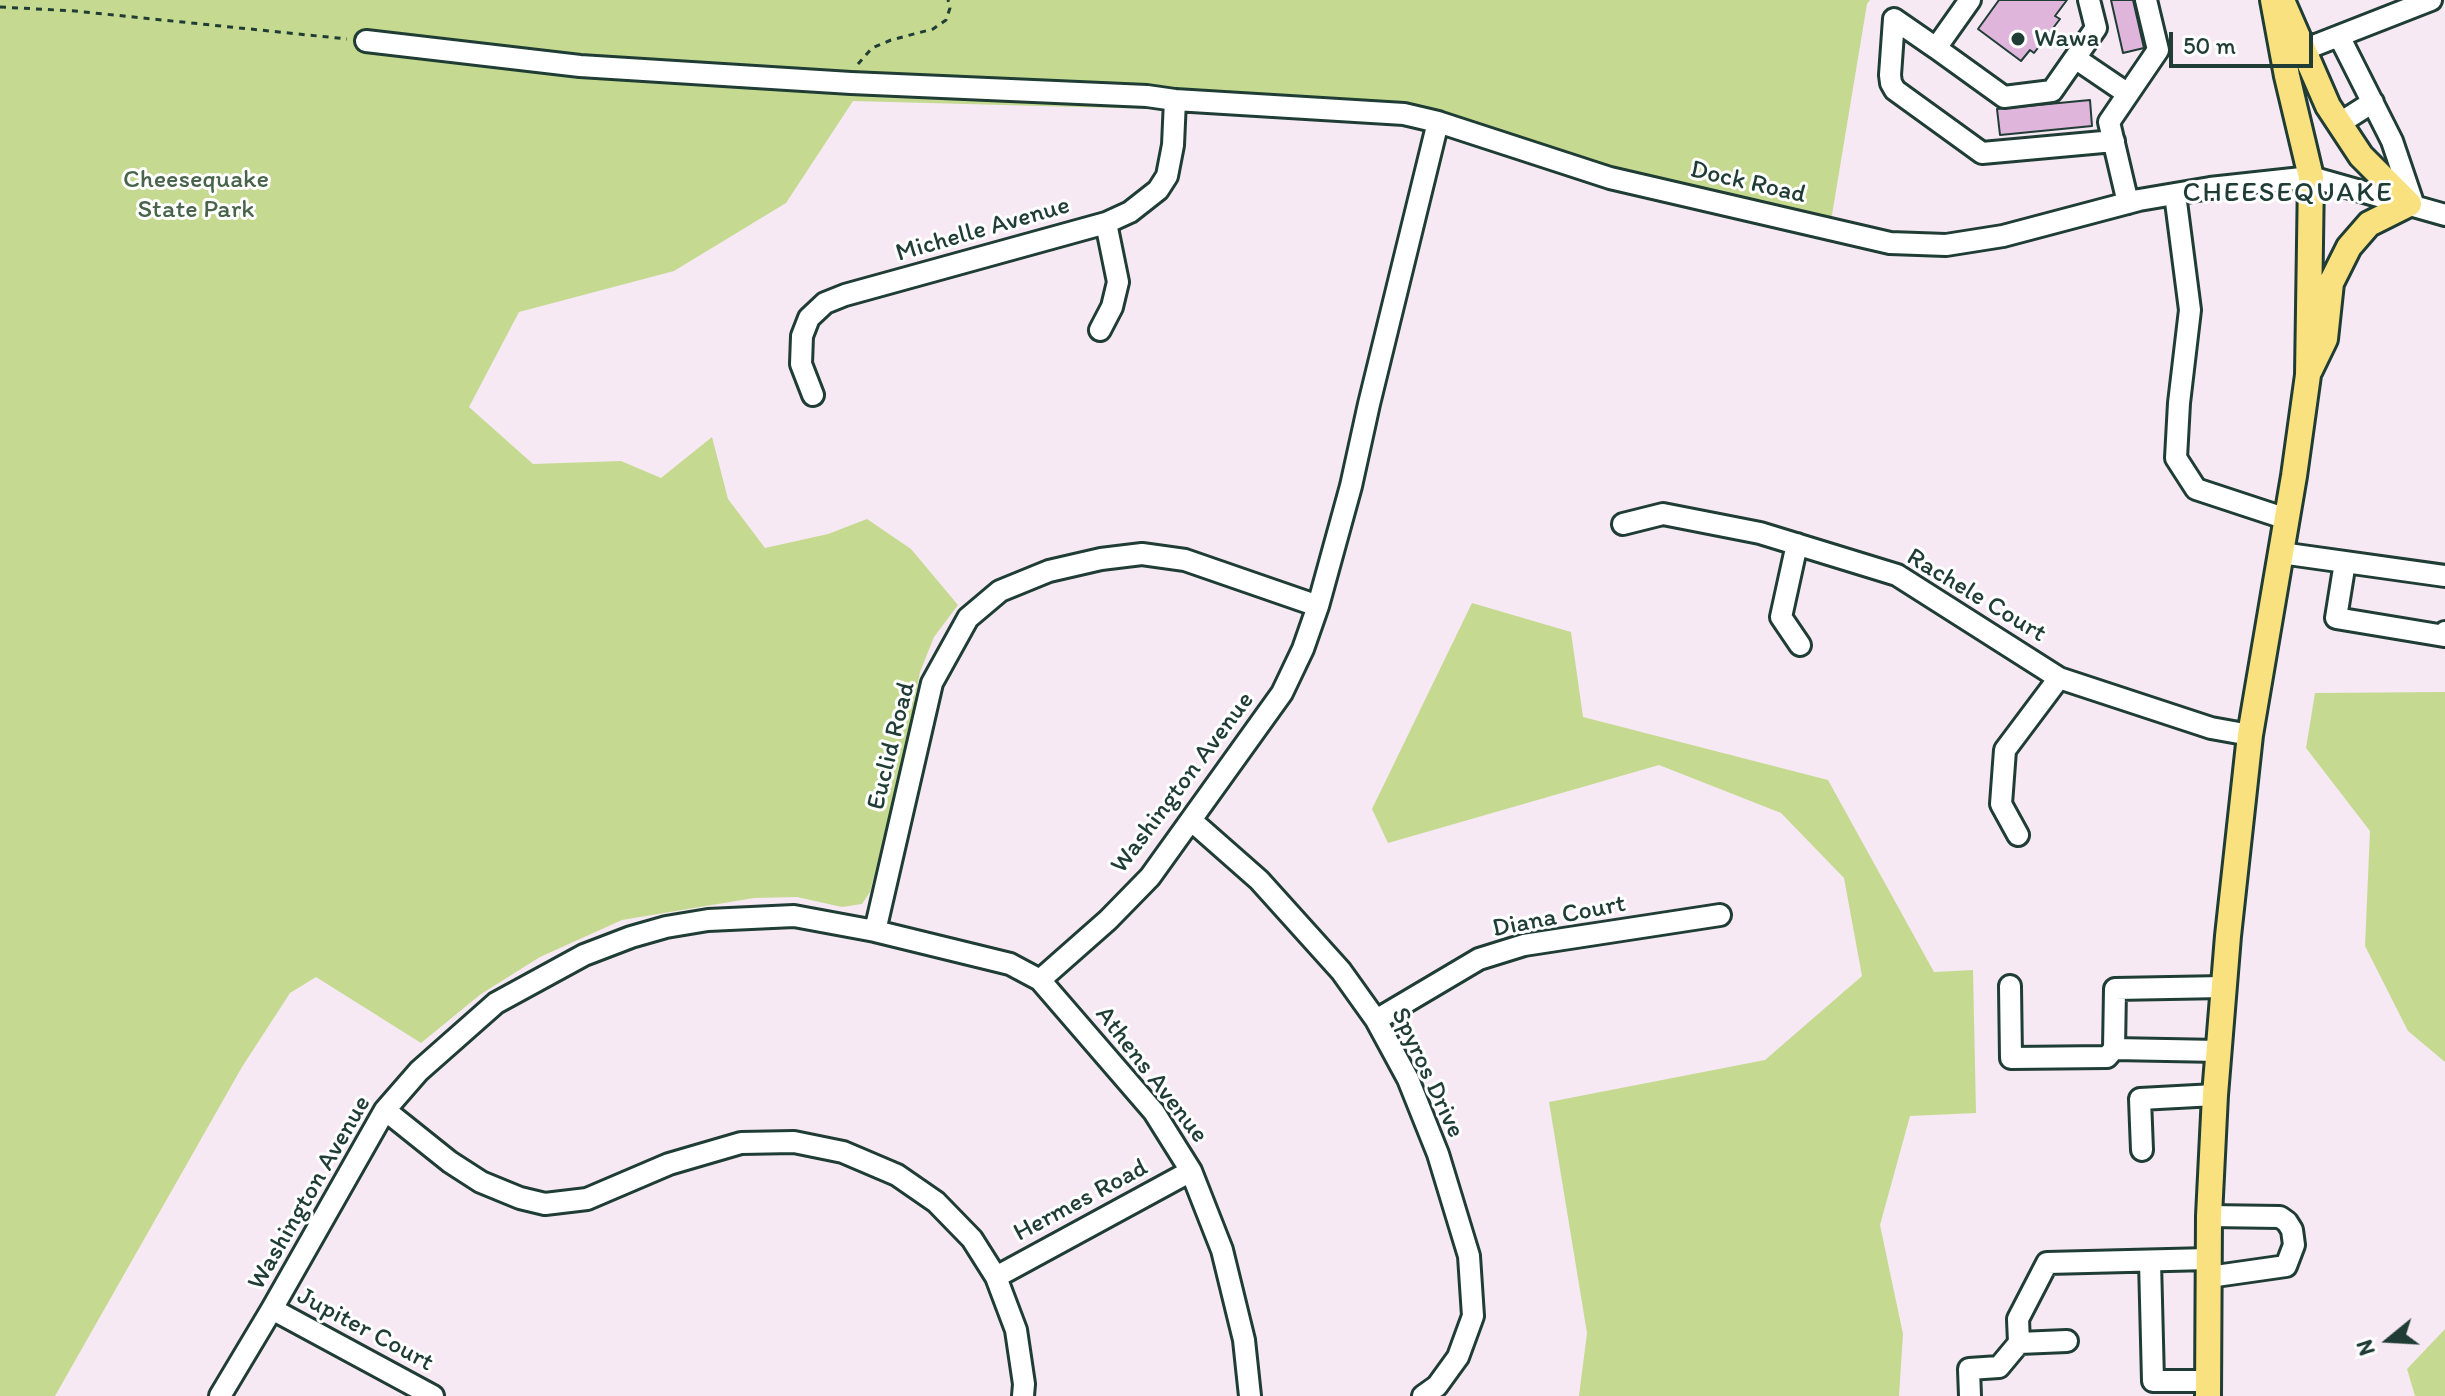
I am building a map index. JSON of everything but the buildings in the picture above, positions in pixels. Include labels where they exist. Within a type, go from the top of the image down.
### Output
[{"type":"main road","points":[[2209,1389],[2209,1216],[2224,987],[2250,735],[2308,375],[2311,177],[2273,0]]},
{"type":"main road","points":[[2282,0],[2328,106],[2361,156],[2411,205],[2369,224],[2349,247],[2331,283],[2325,339],[2308,375]]},
{"type":"street","points":[[1936,48],[1970,0]]},
{"type":"street","points":[[1897,10],[1936,48],[2004,97],[2052,91],[2096,28],[2089,0]]},
{"type":"street","points":[[2128,203],[2109,122],[2158,50],[2146,0]]},
{"type":"street","points":[[2303,50],[2431,0]]},
{"type":"street","points":[[1897,10],[1890,75],[1895,90],[1982,153],[2114,141]]},
{"type":"street","points":[[2339,36],[2392,141],[2411,205]]},
{"type":"street","name":"Dock Road","points":[[366,41],[580,66],[1381,111],[1438,122],[1610,178],[1890,243],[1946,245],[2003,236],[2128,203],[2175,194],[2311,177]]},
{"type":"street","points":[[2075,58],[2128,94]]},
{"type":"street","name":"Michelle Avenue","points":[[813,395],[801,364],[802,336],[809,318],[825,303],[1106,223],[1130,212],[1158,190],[1167,176],[1173,145],[1175,100]]},
{"type":"street","points":[[2340,123],[2373,102]]},
{"type":"street","name":"Washington Avenue","points":[[220,1396],[385,1110],[419,1071],[496,1003],[584,955],[631,937],[708,920],[794,916],[875,931],[1010,964],[1040,980],[1108,920],[1150,877],[1282,693],[1303,649],[1351,486],[1438,122]]},
{"type":"street","points":[[2311,177],[2445,215]]},
{"type":"street","points":[[2175,194],[2190,310],[2176,458],[2196,489],[2287,519]]},
{"type":"street","points":[[1100,330],[1112,307],[1118,282],[1106,223]]},
{"type":"street","name":"Rachele Court","points":[[1623,524],[1663,514],[1760,533],[1897,575],[2059,678],[2211,728],[2250,735]]},
{"type":"street","points":[[1797,544],[1781,617],[1800,645]]},
{"type":"street","points":[[2281,553],[2445,576]]},
{"type":"street","name":"Euclid Road","points":[[875,931],[932,683],[968,618],[1000,591],[1049,571],[1101,559],[1142,554],[1185,560],[1318,606]]},
{"type":"street","points":[[2345,562],[2336,618],[2444,636],[2445,632]]},
{"type":"street","points":[[2018,835],[2001,804],[2005,750],[2059,678]]},
{"type":"street","name":"Spyros Drive","points":[[1192,821],[1259,880],[1341,971],[1376,1020],[1408,1079],[1438,1154],[1469,1256],[1473,1316],[1458,1357],[1437,1386],[1423,1396]]},
{"type":"street","name":"Diana Court","points":[[1376,1020],[1479,959],[1524,945],[1720,915]]},
{"type":"street","name":"Athens Avenue","points":[[1040,980],[1154,1112],[1191,1171],[1222,1250],[1244,1340],[1250,1396]]},
{"type":"street","points":[[2010,986],[2011,1058],[2107,1057],[2114,1049],[2115,989],[2224,987]]},
{"type":"street","points":[[2114,1049],[2219,1051]]},
{"type":"street","points":[[2142,1150],[2140,1099],[2215,1095]]},
{"type":"street","points":[[385,1110],[450,1162],[481,1182],[520,1198],[545,1204],[587,1199],[669,1164],[741,1143],[794,1142],[843,1152],[897,1175],[936,1202],[972,1239],[996,1277],[1016,1330],[1023,1396]]},
{"type":"street","name":"Hermes Road","points":[[996,1277],[1191,1171]]},
{"type":"street","points":[[1970,1396],[1969,1369],[1999,1367],[2019,1343],[2018,1319],[2047,1263],[2150,1261],[2209,1268],[2286,1266],[2294,1245],[2292,1230],[2280,1217],[2209,1216]]},
{"type":"street","points":[[2150,1261],[2153,1381],[2209,1389]]},
{"type":"street","name":"Jupiter Court","points":[[272,1309],[433,1396]]},
{"type":"street","points":[[2019,1343],[2067,1341]]},
{"type":"path","points":[[851,83],[859,62],[872,48],[933,29],[946,20],[950,8],[948,0]]},
{"type":"path","points":[[0,7],[75,11],[366,41]]},
{"type":"green space","name":"Cheesequake State Park","points":[[0,0],[1870,0],[1830,227],[1377,115],[853,101],[786,203],[674,271],[519,312],[469,407],[533,464],[621,461],[661,478],[712,437],[728,499],[765,548],[828,534],[867,519],[911,549],[958,605],[934,637],[920,672],[904,759],[870,892],[862,904],[842,907],[797,897],[754,898],[622,920],[540,957],[481,994],[421,1043],[316,977],[290,993],[242,1067],[55,1396],[0,1396]]},
{"type":"green space","points":[[1472,603],[1571,632],[1583,717],[1828,780],[1934,972],[1973,970],[1976,1113],[1910,1116],[1880,1225],[1903,1334],[1899,1396],[1579,1396],[1587,1333],[1549,1102],[1765,1060],[1862,976],[1844,878],[1781,813],[1659,765],[1388,843],[1372,809]]},
{"type":"green space","points":[[2445,692],[2445,1062],[2408,1031],[2365,946],[2370,831],[2306,748],[2315,693]]},
{"type":"green space","points":[[2445,1329],[2445,1396],[2415,1396],[2407,1369]]},
{"type":"place","name":"Wawa","points":[[2018,39]]},
{"type":"district","name":"CHEESEQUAKE","points":[[2288,194]]}]
